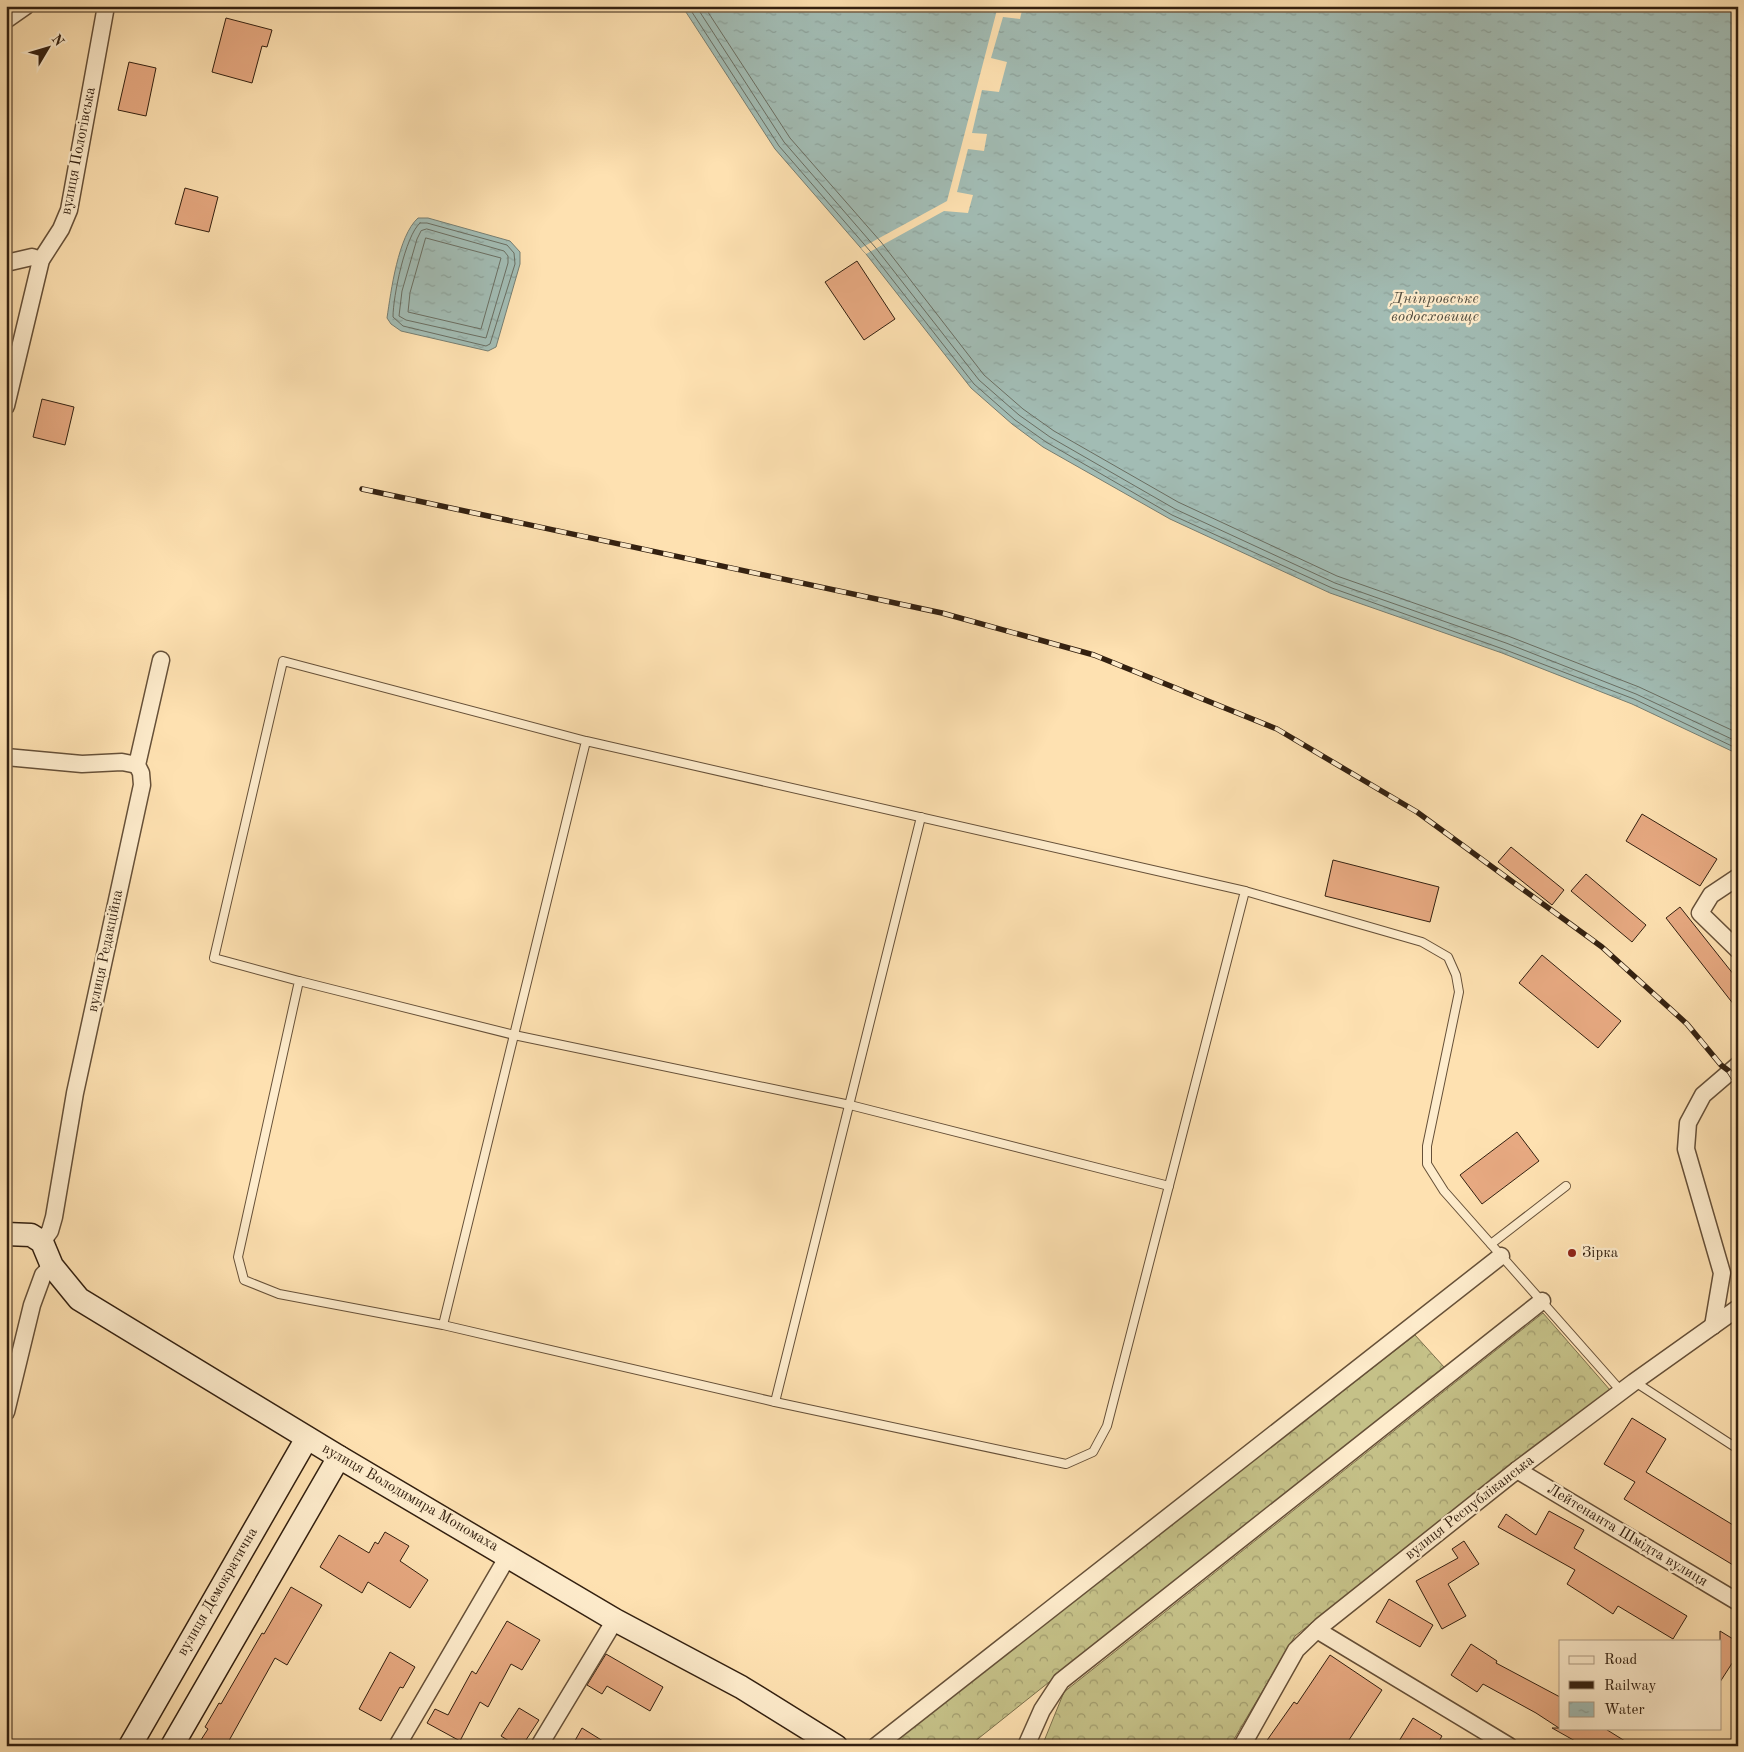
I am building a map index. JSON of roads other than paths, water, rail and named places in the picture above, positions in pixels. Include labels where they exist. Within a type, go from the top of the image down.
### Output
[{"type":"street","points":[[6,20],[26,6]]},
{"type":"street","name":"вулиця Пологівська","points":[[6,406],[41,260],[67,219],[106,6]]},
{"type":"street","points":[[6,263],[32,257],[41,260]]},
{"type":"street","name":"вулиця Редакційна","points":[[42,1242],[47,1237],[54,1217],[75,1093],[142,785],[141,773],[137,765],[161,660]]},
{"type":"street","points":[[6,757],[82,764],[122,762],[137,765]]},
{"type":"street","points":[[1738,877],[1711,895],[1700,913],[1738,950]]},
{"type":"street","points":[[1713,1326],[1722,1273],[1686,1149],[1688,1123],[1703,1095],[1738,1065]]},
{"type":"street","points":[[6,1234],[32,1235],[42,1242]]},
{"type":"street","name":"вулиця Володимира Мономаха","points":[[42,1242],[52,1266],[79,1298],[339,1457],[615,1620],[741,1687],[836,1746]]},
{"type":"street","points":[[876,1746],[1496,1250]]},
{"type":"street","points":[[6,1412],[32,1305],[43,1275],[52,1266]]},
{"type":"street","points":[[1026,1746],[1042,1710],[1061,1681],[1542,1301]]},
{"type":"street","name":"вулиця Республіканська","points":[[1242,1746],[1296,1650],[1340,1609],[1517,1470],[1738,1308]]},
{"type":"street","name":"вулиця Демократична","points":[[130,1746],[307,1438]]},
{"type":"street","points":[[172,1746],[339,1457]]},
{"type":"street","name":"Лейтенанта Шмідта вулиця","points":[[1517,1470],[1738,1602]]},
{"type":"street","points":[[397,1746],[508,1556]]},
{"type":"street","points":[[539,1746],[615,1620]]},
{"type":"street","points":[[1318,1630],[1509,1746]]},
{"type":"lane","points":[[1169,1186],[850,1105],[514,1035],[214,958],[283,661],[586,741],[1245,891],[1422,942],[1448,957],[1456,975],[1459,992],[1427,1146],[1427,1164],[1444,1191],[1496,1250],[1542,1301],[1628,1387],[1738,1449]]},
{"type":"lane","points":[[443,1325],[586,741]]},
{"type":"lane","points":[[775,1402],[922,817]]},
{"type":"lane","points":[[299,981],[238,1257],[244,1280],[279,1294],[443,1325],[775,1402],[1066,1464],[1093,1452],[1107,1426],[1245,891]]},
{"type":"lane","points":[[1496,1250],[1566,1186]]},
{"type":"water","name":"Дніпровське водосховище","points":[[682,6],[1738,6],[1738,754],[1632,704],[1502,653],[1330,593],[1170,519],[1043,447],[1012,424],[971,388],[866,254],[775,149]]},
{"type":"water","points":[[418,218],[428,218],[510,241],[520,252],[520,264],[496,347],[488,351],[401,331],[391,324],[387,318],[400,250],[411,226]]},
{"type":"railway","points":[[362,489],[942,613],[1094,655],[1277,729],[1417,812],[1602,947],[1687,1024],[1721,1065],[1729,1071],[1738,1085]]},
{"type":"place","name":"Зірка","points":[[1572,1253]]}]
